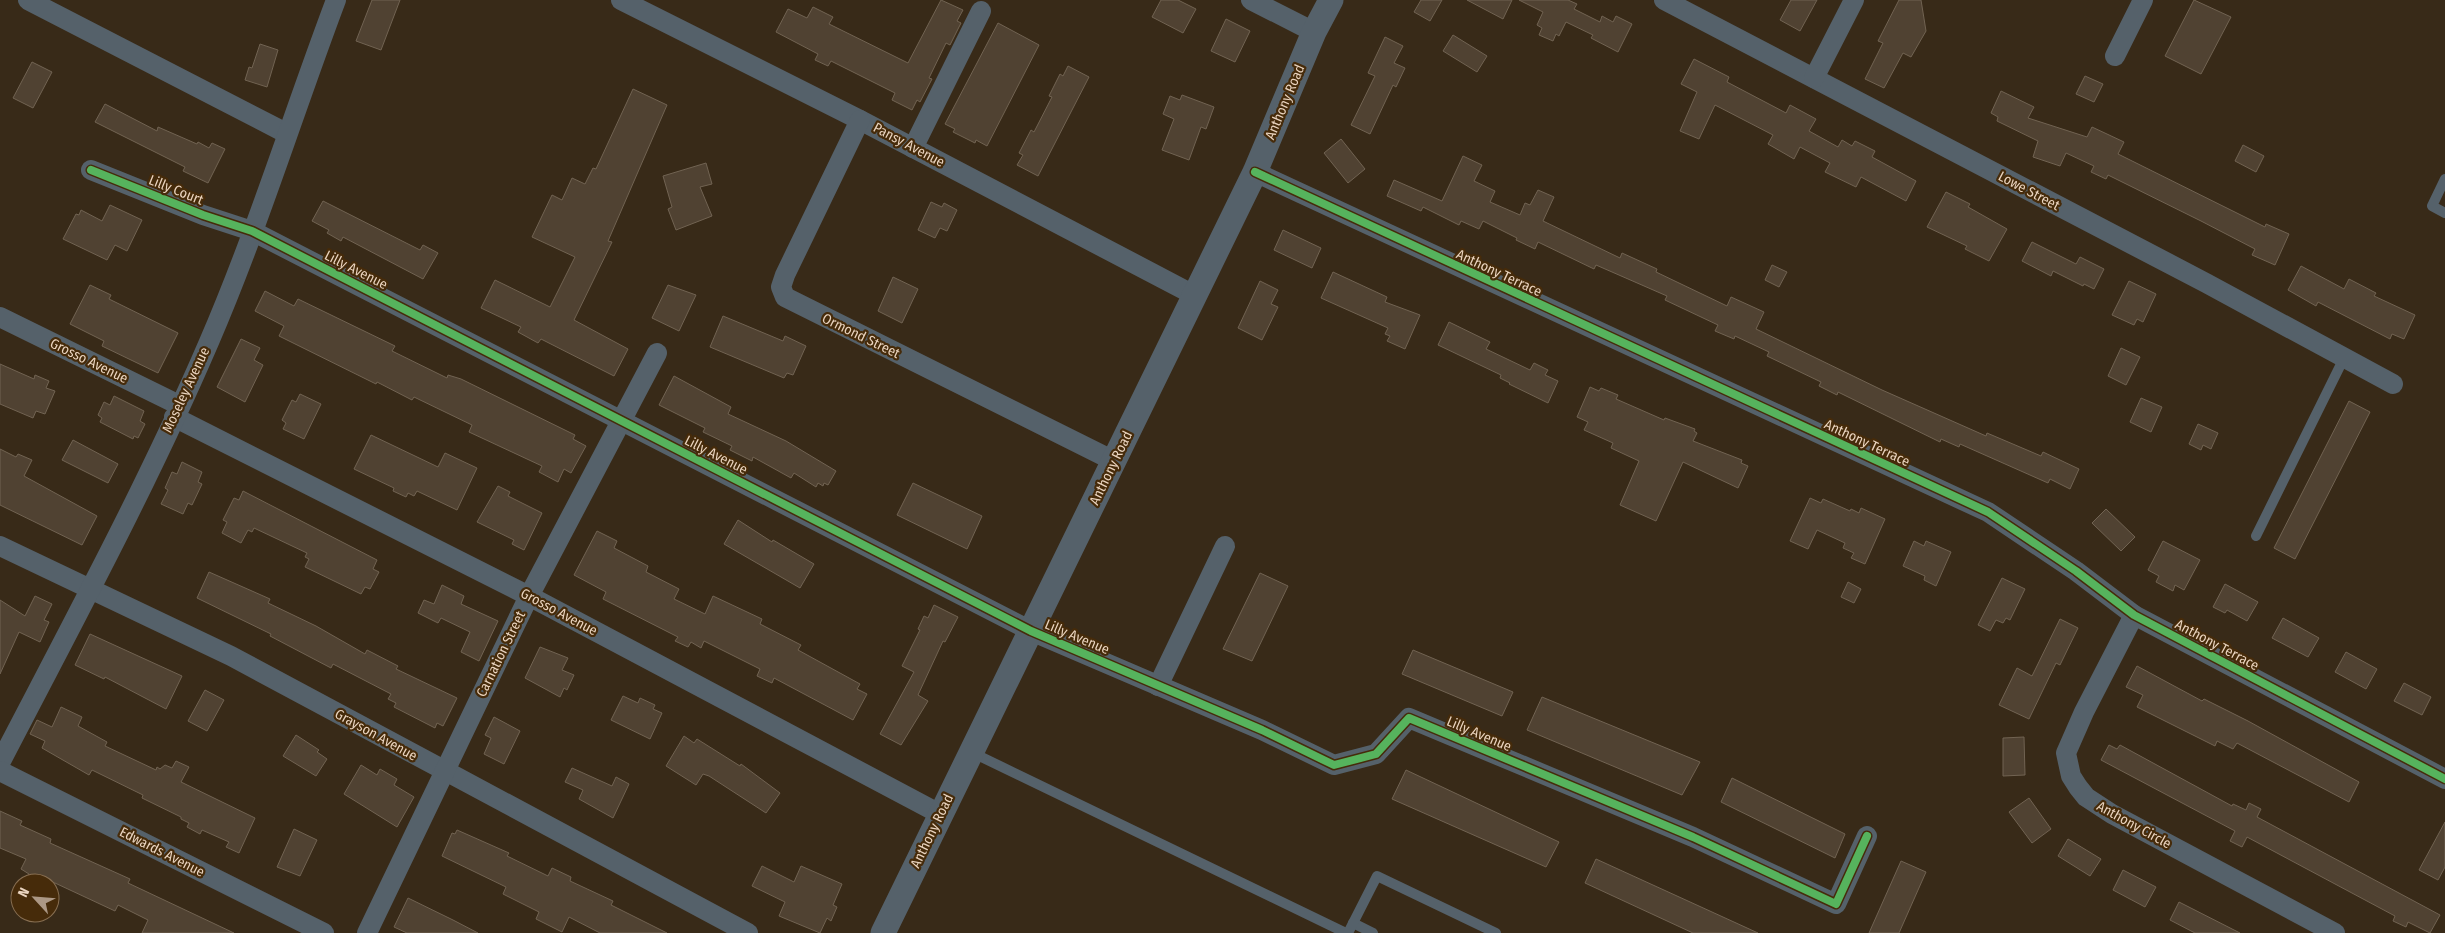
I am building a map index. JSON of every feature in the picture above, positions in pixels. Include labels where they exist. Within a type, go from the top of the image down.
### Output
[{"type":"street","points":[[28,0],[286,133]]},
{"type":"street","name":"Moseley Avenue","points":[[0,763],[90,588],[208,343],[252,231],[286,133],[336,0]]},
{"type":"street","name":"Pansy Avenue","points":[[621,0],[860,120],[1194,295]]},
{"type":"street","points":[[1251,0],[1314,32]]},
{"type":"street","name":"Anthony Road","points":[[883,933],[1255,172],[1314,32],[1331,0]]},
{"type":"street","name":"Lowe Street","points":[[1664,0],[2393,384]]},
{"type":"street","points":[[1814,78],[1854,0]]},
{"type":"street","points":[[2115,56],[2143,0]]},
{"type":"street","points":[[913,148],[981,11]]},
{"type":"street","name":"Ormond Street","points":[[860,120],[785,275],[781,287],[785,296],[1114,461]]},
{"type":"street","name":"Lilly Court","points":[[91,170],[203,215],[252,231]]},
{"type":"street","name":"Anthony Terrace","points":[[1255,172],[1988,512],[2076,571],[2134,615],[2445,779]]},
{"type":"street","name":"Lilly Avenue","points":[[252,231],[1031,632],[1262,730],[1334,764],[1376,754],[1409,718],[1693,837],[1836,904],[1867,836]]},
{"type":"street","name":"Grosso Avenue","points":[[0,317],[940,814]]},
{"type":"street","name":"Carnation Street","points":[[367,933],[529,596],[657,353]]},
{"type":"street","name":"Grayson Avenue","points":[[0,546],[230,656],[748,933]]},
{"type":"street","points":[[1158,686],[1224,546]]},
{"type":"street","name":"Anthony Circle","points":[[2134,615],[2084,712],[2066,753],[2071,776],[2086,797],[2112,814],[2335,933]]},
{"type":"street","name":"Edwards Avenue","points":[[0,771],[324,933]]},
{"type":"lane","points":[[2445,179],[2432,206],[2445,213]]},
{"type":"lane","points":[[2256,536],[2344,358]]},
{"type":"lane","points":[[971,752],[1347,933],[1376,876],[1496,933]]},
{"type":"lane","points":[[1353,923],[1373,933]]},
{"type":"building","points":[[372,0],[400,0],[381,50],[356,41]]},
{"type":"building","points":[[941,0],[963,10],[957,21],[961,23],[950,45],[946,43],[929,78],[932,79],[920,102],[917,100],[912,110],[892,100],[895,93],[831,61],[828,66],[815,60],[818,54],[776,32],[788,9],[807,18],[813,7],[833,17],[829,24],[908,63]]},
{"type":"building","points":[[1161,0],[1178,0],[1196,9],[1183,33],[1152,17]]},
{"type":"building","points":[[1421,0],[1442,0],[1430,21],[1414,12]]},
{"type":"building","points":[[1467,0],[1512,0],[1503,19]]},
{"type":"building","points":[[1519,0],[1568,0],[1577,4],[1574,9],[1600,22],[1602,16],[1613,22],[1616,16],[1632,24],[1618,52],[1591,38],[1593,35],[1566,22],[1559,36],[1556,34],[1553,41],[1539,35],[1542,28],[1537,25],[1543,12]]},
{"type":"building","points":[[1791,0],[1817,0],[1800,31],[1780,20]]},
{"type":"building","points":[[1899,0],[1921,0],[1926,31],[1911,57],[1903,53],[1884,88],[1865,79],[1883,43],[1878,41]]},
{"type":"building","points":[[2194,0],[2231,17],[2201,74],[2165,56]]},
{"type":"building","points":[[1226,19],[1250,31],[1235,62],[1211,51]]},
{"type":"building","points":[[998,23],[1039,45],[987,146],[976,140],[975,143],[953,132],[955,129],[945,124]]},
{"type":"building","points":[[1453,35],[1487,56],[1477,72],[1443,51]]},
{"type":"building","points":[[1385,37],[1403,46],[1394,63],[1405,68],[1396,87],[1393,85],[1370,134],[1351,125],[1375,76],[1368,73]]},
{"type":"building","points":[[260,44],[278,50],[267,87],[245,80],[249,67],[252,68]]},
{"type":"building","points":[[1694,59],[1729,77],[1727,82],[1786,113],[1790,105],[1816,119],[1809,131],[1838,147],[1842,140],[1852,146],[1855,141],[1875,151],[1872,157],[1916,181],[1906,201],[1861,177],[1856,187],[1825,172],[1830,163],[1800,147],[1794,159],[1768,144],[1773,135],[1715,105],[1699,139],[1680,131],[1697,92],[1681,84]]},
{"type":"building","points":[[32,62],[52,72],[33,108],[13,98]]},
{"type":"building","points":[[1068,66],[1089,77],[1038,176],[1017,165],[1023,155],[1019,153],[1031,130],[1034,132],[1052,97],[1049,96],[1060,74],[1063,76]]},
{"type":"building","points":[[2085,76],[2103,84],[2094,102],[2076,94]]},
{"type":"building","points":[[633,89],[667,105],[608,241],[612,242],[574,320],[628,349],[614,376],[541,339],[538,343],[518,332],[521,327],[481,308],[495,280],[550,307],[575,257],[532,237],[552,195],[562,200],[572,178],[585,184],[593,168],[596,169]]},
{"type":"building","points":[[2001,91],[2034,107],[2028,118],[2087,137],[2092,127],[2124,142],[2118,154],[2265,227],[2266,224],[2289,234],[2275,265],[2252,255],[2255,249],[2201,221],[2108,175],[2106,179],[2091,172],[2094,166],[2066,153],[2060,166],[2033,157],[2038,141],[1997,121],[1998,117],[1991,113]]},
{"type":"building","points":[[1182,95],[1214,107],[1206,129],[1201,127],[1189,160],[1162,150],[1174,119],[1163,114],[1170,96],[1180,100]]},
{"type":"building","points":[[105,104],[157,131],[158,127],[209,148],[212,143],[225,149],[208,183],[183,171],[185,167],[95,122]]},
{"type":"building","points":[[1341,139],[1365,169],[1348,183],[1324,153]]},
{"type":"building","points":[[2243,145],[2264,156],[2256,172],[2235,161]]},
{"type":"building","points":[[1463,156],[1482,165],[1474,181],[1495,191],[1490,202],[1520,215],[1525,203],[1530,205],[1538,190],[1554,197],[1543,221],[1620,258],[1622,253],[1657,269],[1656,272],[1727,306],[1731,297],[1764,312],[1756,329],[1882,390],[1986,436],[1987,433],[2041,456],[2043,452],[2079,469],[2070,489],[2050,479],[2048,483],[1960,444],[1959,447],[1941,439],[1940,442],[1838,392],[1837,395],[1819,386],[1821,382],[1767,356],[1769,352],[1735,336],[1734,339],[1715,331],[1718,325],[1665,300],[1667,296],[1596,265],[1594,269],[1538,242],[1535,249],[1483,221],[1479,229],[1461,221],[1459,225],[1423,207],[1421,211],[1387,196],[1394,180],[1442,201]]},
{"type":"building","points":[[706,163],[712,184],[700,187],[712,216],[676,230],[668,209],[672,207],[663,176]]},
{"type":"building","points":[[1946,192],[1970,204],[1968,207],[2007,229],[1989,261],[1965,249],[1967,246],[1927,227]]},
{"type":"building","points":[[323,201],[420,250],[423,245],[438,253],[423,279],[343,237],[341,241],[327,233],[329,230],[312,221]]},
{"type":"building","points":[[931,202],[942,207],[944,203],[957,210],[947,231],[940,228],[935,238],[918,230]]},
{"type":"building","points":[[110,205],[142,220],[127,251],[115,245],[107,260],[63,239],[76,214],[79,215],[81,210],[102,221]]},
{"type":"building","points":[[1283,230],[1321,248],[1312,268],[1274,250]]},
{"type":"building","points":[[2032,242],[2076,264],[2080,257],[2104,269],[2094,289],[2084,284],[2083,286],[2053,271],[2051,276],[2022,261]]},
{"type":"building","points":[[1772,265],[1787,272],[1779,287],[1765,280]]},
{"type":"building","points":[[2301,266],[2344,289],[2349,279],[2376,293],[2374,296],[2415,315],[2404,339],[2392,334],[2390,339],[2318,302],[2316,306],[2288,290]]},
{"type":"building","points":[[1333,272],[1387,297],[1385,302],[1420,315],[1405,349],[1387,341],[1390,336],[1385,334],[1388,328],[1321,298]]},
{"type":"building","points":[[893,277],[918,289],[902,323],[878,311]]},
{"type":"building","points":[[1260,281],[1278,290],[1271,304],[1278,307],[1262,340],[1238,328]]},
{"type":"building","points":[[2129,281],[2156,294],[2143,322],[2137,319],[2134,325],[2112,315]]},
{"type":"building","points":[[90,285],[111,295],[109,299],[178,333],[158,373],[102,346],[104,341],[70,324]]},
{"type":"building","points":[[668,285],[696,295],[679,331],[652,318]]},
{"type":"building","points":[[265,291],[294,306],[298,299],[395,346],[392,351],[447,378],[448,375],[461,379],[575,435],[573,439],[586,446],[571,473],[564,469],[558,482],[539,472],[542,466],[469,432],[472,425],[414,397],[412,400],[377,382],[376,384],[279,336],[284,326],[255,311]]},
{"type":"building","points":[[723,316],[783,341],[785,336],[806,346],[793,375],[787,373],[784,378],[710,347]]},
{"type":"building","points":[[1449,322],[1490,342],[1486,349],[1530,370],[1534,363],[1548,370],[1545,375],[1558,381],[1548,403],[1509,384],[1500,378],[1501,375],[1438,345]]},
{"type":"building","points":[[241,339],[260,348],[254,360],[263,365],[245,402],[217,387]]},
{"type":"building","points":[[2121,348],[2140,357],[2126,385],[2108,376]]},
{"type":"building","points":[[0,364],[34,379],[35,375],[49,381],[46,388],[55,391],[45,414],[36,411],[33,418],[0,404]]},
{"type":"building","points":[[674,376],[731,407],[728,414],[786,441],[836,471],[828,485],[824,483],[823,486],[818,483],[816,487],[794,473],[791,478],[753,457],[752,461],[730,450],[732,446],[703,432],[705,428],[659,405]]},
{"type":"building","points":[[1590,387],[1599,391],[1601,388],[1618,395],[1616,399],[1664,420],[1665,418],[1695,429],[1694,431],[1697,433],[1693,441],[1742,460],[1741,463],[1748,466],[1738,488],[1683,462],[1656,521],[1620,505],[1639,461],[1611,448],[1613,443],[1584,430],[1588,422],[1577,417]]},
{"type":"building","points":[[300,394],[321,404],[304,439],[283,429],[286,423],[282,420],[292,400],[296,402]]},
{"type":"building","points":[[114,396],[144,411],[140,421],[145,424],[138,438],[134,436],[133,439],[100,422],[102,418],[98,415],[104,402],[110,405]]},
{"type":"building","points":[[2141,398],[2162,407],[2151,432],[2130,422]]},
{"type":"building","points":[[2349,401],[2370,412],[2295,559],[2274,548]]},
{"type":"building","points":[[2198,424],[2218,433],[2211,449],[2203,445],[2201,450],[2189,444]]},
{"type":"building","points":[[371,435],[438,467],[445,453],[477,468],[457,510],[417,491],[414,496],[408,493],[406,497],[393,491],[394,488],[354,469]]},
{"type":"building","points":[[73,440],[118,464],[108,483],[62,460]]},
{"type":"building","points":[[0,449],[16,457],[18,454],[32,460],[24,476],[97,516],[82,545],[0,505]]},
{"type":"building","points":[[182,462],[202,472],[198,482],[202,484],[192,505],[188,503],[183,514],[161,504],[168,490],[165,488],[172,472],[177,474]]},
{"type":"building","points":[[913,483],[982,516],[967,549],[897,515]]},
{"type":"building","points":[[498,486],[510,492],[508,496],[542,513],[524,550],[512,544],[514,540],[477,522]]},
{"type":"building","points":[[243,491],[377,560],[373,569],[379,572],[370,589],[365,587],[361,594],[305,567],[309,559],[305,557],[307,553],[254,528],[252,532],[248,530],[241,543],[222,533],[227,522],[223,520],[234,498],[239,500]]},
{"type":"building","points":[[1810,498],[1821,503],[1823,499],[1859,513],[1861,508],[1885,519],[1865,564],[1851,558],[1854,553],[1843,548],[1845,543],[1817,530],[1808,549],[1790,541]]},
{"type":"building","points":[[2106,509],[2135,537],[2121,551],[2092,523]]},
{"type":"building","points":[[738,520],[772,542],[773,540],[814,564],[800,588],[724,544]]},
{"type":"building","points":[[597,531],[617,541],[614,548],[648,566],[646,572],[679,589],[674,599],[705,614],[713,596],[762,619],[760,624],[801,645],[798,650],[860,684],[857,689],[867,694],[853,720],[774,678],[772,683],[757,676],[760,669],[704,641],[701,648],[691,642],[688,647],[675,641],[678,637],[603,599],[606,592],[574,575]]},
{"type":"building","points":[[1914,541],[1924,546],[1926,541],[1951,552],[1936,586],[1924,580],[1925,576],[1903,566]]},
{"type":"building","points":[[2163,541],[2200,560],[2184,590],[2175,585],[2173,591],[2156,582],[2159,576],[2148,570]]},
{"type":"building","points":[[209,572],[270,599],[268,603],[316,626],[365,654],[367,650],[398,666],[396,669],[457,698],[443,726],[437,723],[435,728],[394,707],[396,703],[388,699],[391,694],[333,664],[331,668],[270,636],[271,634],[197,598]]},
{"type":"building","points":[[1260,573],[1288,586],[1252,661],[1223,649]]},
{"type":"building","points":[[2002,578],[2025,589],[2010,620],[2006,618],[2003,623],[1996,620],[1990,631],[1978,625]]},
{"type":"building","points":[[1848,582],[1861,589],[1854,603],[1841,597]]},
{"type":"building","points":[[2225,584],[2258,602],[2247,621],[2227,610],[2225,613],[2213,607]]},
{"type":"building","points":[[442,585],[464,596],[461,604],[498,621],[479,661],[461,652],[470,632],[441,618],[438,623],[418,613],[424,600],[434,604]]},
{"type":"building","points":[[35,596],[52,604],[44,620],[49,622],[40,642],[19,632],[0,674],[0,600],[25,616]]},
{"type":"building","points":[[934,605],[958,617],[945,642],[943,641],[918,695],[928,701],[901,745],[880,734],[914,672],[902,666],[920,630],[918,629],[924,616],[928,618]]},
{"type":"building","points":[[2283,618],[2319,638],[2308,657],[2272,638]]},
{"type":"building","points":[[2060,619],[2078,628],[2060,665],[2056,663],[2029,719],[1999,705],[2017,668],[2032,676]]},
{"type":"building","points":[[90,634],[182,676],[166,709],[105,677],[104,679],[75,665]]},
{"type":"building","points":[[540,647],[568,658],[562,670],[574,675],[567,690],[564,688],[560,697],[525,678]]},
{"type":"building","points":[[1413,650],[1513,692],[1502,716],[1402,674]]},
{"type":"building","points":[[2346,652],[2377,669],[2366,689],[2335,672]]},
{"type":"building","points":[[2137,666],[2202,701],[2204,699],[2248,721],[2359,782],[2349,802],[2237,743],[2233,749],[2217,741],[2215,746],[2137,707],[2143,695],[2126,687]]},
{"type":"building","points":[[2404,683],[2431,697],[2422,715],[2394,701]]},
{"type":"building","points":[[205,690],[224,700],[207,731],[188,721]]},
{"type":"building","points":[[623,696],[638,703],[640,698],[655,705],[653,709],[662,713],[650,739],[611,720]]},
{"type":"building","points":[[1542,697],[1700,762],[1682,795],[1527,730]]},
{"type":"building","points":[[61,707],[82,717],[78,726],[107,742],[105,746],[156,770],[157,767],[160,769],[165,765],[172,768],[176,761],[189,767],[181,782],[255,818],[239,853],[226,847],[229,842],[202,830],[200,834],[187,827],[189,823],[181,819],[181,817],[142,798],[143,795],[92,770],[89,775],[42,748],[45,741],[30,734],[37,720],[52,727]]},
{"type":"building","points":[[494,717],[520,731],[504,764],[484,754],[491,738],[485,735]]},
{"type":"building","points":[[296,735],[319,750],[317,752],[327,759],[316,776],[283,756]]},
{"type":"building","points":[[684,736],[694,743],[697,739],[740,766],[741,764],[780,793],[766,813],[709,776],[703,774],[696,785],[666,766]]},
{"type":"building","points":[[2024,737],[2025,775],[2003,776],[2003,738]]},
{"type":"building","points":[[2109,745],[2117,749],[2120,745],[2232,806],[2233,804],[2246,810],[2249,803],[2261,809],[2257,817],[2440,915],[2430,933],[2408,922],[2406,927],[2393,921],[2395,916],[2247,837],[2242,847],[2230,841],[2235,831],[2101,760]]},
{"type":"building","points":[[361,765],[377,775],[380,769],[397,779],[394,785],[414,797],[397,827],[344,794]]},
{"type":"building","points":[[572,768],[612,786],[616,777],[629,784],[613,818],[579,799],[583,790],[565,782]]},
{"type":"building","points":[[1406,770],[1559,842],[1546,867],[1392,799]]},
{"type":"building","points":[[1732,778],[1845,834],[1835,858],[1721,802]]},
{"type":"building","points":[[2029,798],[2051,829],[2032,843],[2009,812]]},
{"type":"building","points":[[0,811],[22,821],[20,825],[51,839],[50,843],[130,879],[128,883],[234,933],[142,933],[148,920],[118,905],[115,911],[60,885],[60,873],[27,873],[21,869],[26,859],[0,848]]},
{"type":"building","points":[[2445,822],[2445,867],[2438,880],[2419,870]]},
{"type":"building","points":[[294,829],[317,840],[300,876],[277,867]]},
{"type":"building","points":[[457,830],[509,853],[507,856],[548,876],[552,868],[571,877],[570,881],[613,901],[611,905],[667,933],[600,933],[569,917],[562,932],[536,919],[539,912],[503,894],[506,887],[442,856],[452,833],[455,834]]},
{"type":"building","points":[[2068,839],[2101,859],[2090,876],[2058,856]]},
{"type":"building","points":[[1596,859],[1758,933],[1693,933],[1585,883]]},
{"type":"building","points":[[1901,861],[1926,872],[1899,933],[1869,933]]},
{"type":"building","points":[[762,866],[794,882],[801,866],[842,884],[833,905],[837,907],[831,921],[827,918],[820,933],[779,916],[785,902],[752,886]]},
{"type":"building","points":[[2123,870],[2156,887],[2145,907],[2113,890]]},
{"type":"building","points":[[408,898],[478,933],[407,933],[394,927]]},
{"type":"building","points":[[2179,902],[2240,933],[2195,933],[2170,920]]},
{"type":"cycle path","points":[[91,170],[203,215],[252,231],[1031,631],[1262,730],[1334,765],[1376,754],[1409,718],[1693,837],[1836,904],[1867,836]]},
{"type":"cycle path","points":[[1255,172],[1988,512],[2076,571],[2134,615],[2445,779]]}]
